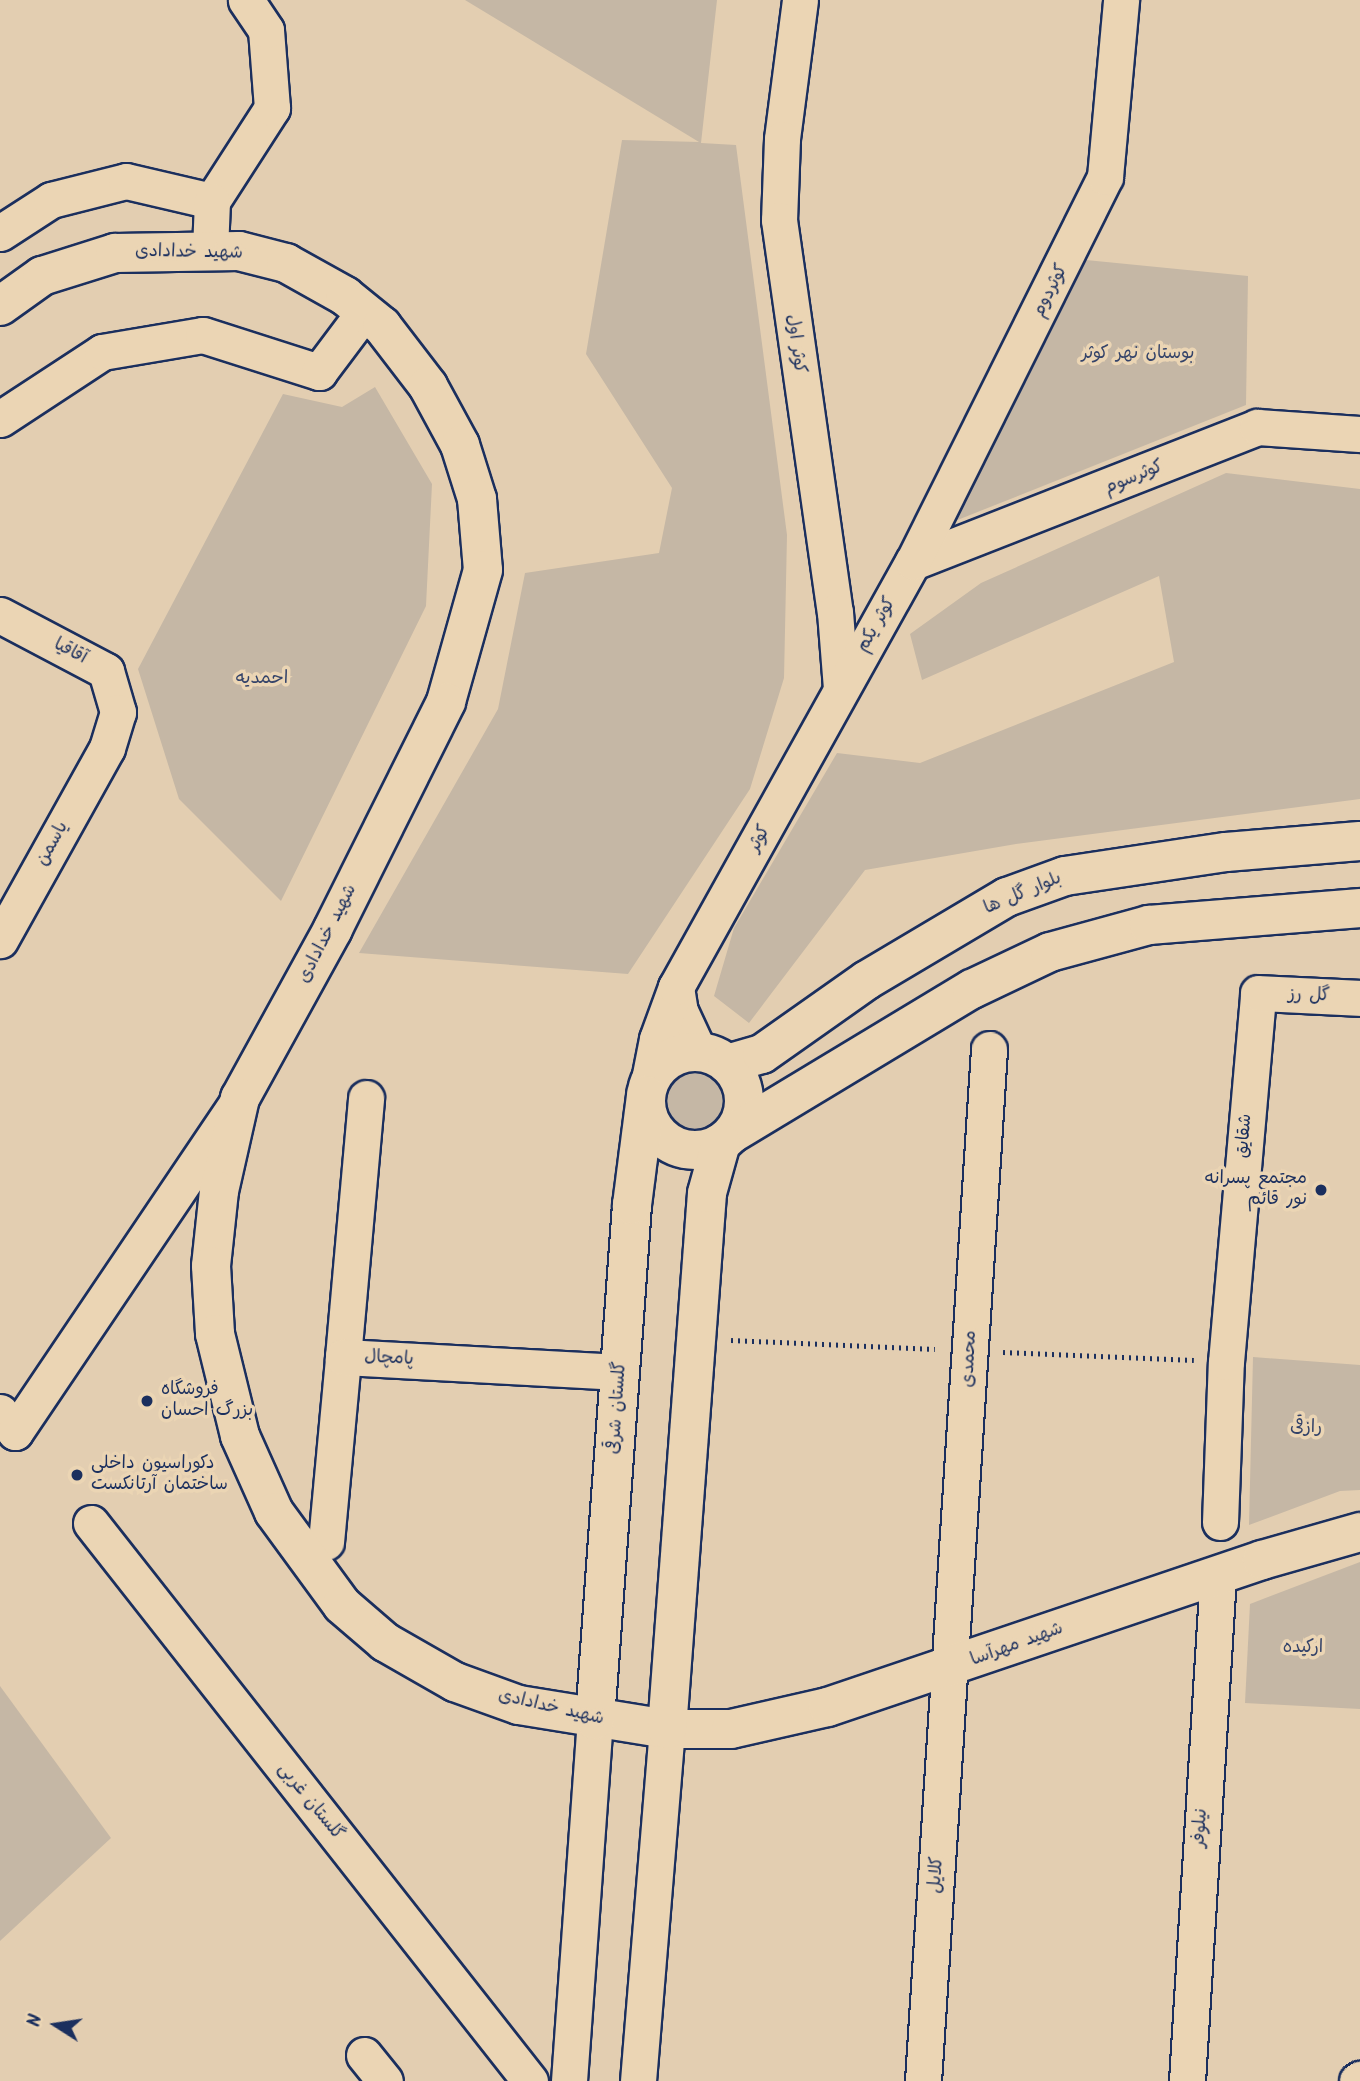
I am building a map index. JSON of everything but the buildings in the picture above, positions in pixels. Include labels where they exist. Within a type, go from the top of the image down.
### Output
[{"type":"main road","name":"شهید خدادادی","points":[[0,306],[43,276],[115,253],[239,251],[286,263],[382,326],[428,386],[460,445],[477,499],[483,570],[471,626],[441,713],[333,929],[240,1098],[218,1203],[211,1266],[215,1334],[240,1436],[274,1512],[342,1605],[385,1642],[455,1682],[519,1704],[595,1720],[667,1729]]},
{"type":"main road","name":"بلوار گل ها","points":[[713,1058],[762,1054],[867,980],[1007,897],[1065,876],[1226,852],[1360,841]]},
{"type":"main road","points":[[667,1729],[707,1193],[727,1138],[741,1120],[743,1090],[713,1058],[684,1053],[664,1063],[650,1081],[646,1095],[652,1126],[662,1138],[690,1151],[727,1138],[972,989],[1050,952],[1149,925],[1360,908]]},
{"type":"main road","name":"گلستان شرقی","points":[[595,1720],[632,1205],[646,1095]]},
{"type":"main road","name":"شهید مهرآسا","points":[[667,1729],[731,1729],[771,1721],[952,1668],[1218,1575],[1360,1532]]},
{"type":"street","points":[[209,251],[212,201],[272,108],[266,30],[246,0]]},
{"type":"street","name":"کوثر اول","points":[[800,0],[782,139],[779,220],[835,612],[841,688]]},
{"type":"street","name":"کوثردوم","points":[[913,562],[1105,177],[1121,0]]},
{"type":"street","points":[[0,233],[51,200],[126,181],[212,201]]},
{"type":"street","points":[[0,419],[102,352],[203,335],[319,372],[364,312]]},
{"type":"street","name":"کوثرسوم","points":[[913,562],[1257,427],[1360,434]]},
{"type":"street","name":"کوثر یکم","points":[[841,688],[913,562]]},
{"type":"street","name":"آقاقیا","points":[[0,615],[106,671],[118,712],[107,748]]},
{"type":"street","name":"کوثر","points":[[646,1095],[657,1039],[676,988],[841,688]]},
{"type":"street","name":"یاسمن","points":[[0,940],[107,748]]},
{"type":"street","points":[[676,988],[680,1011],[713,1058]]},
{"type":"street","name":"گل رز","points":[[1258,993],[1360,998]]},
{"type":"street","name":"شقایق","points":[[1220,1521],[1226,1362],[1258,993]]},
{"type":"street","name":"محمدی","points":[[952,1668],[989,1049]]},
{"type":"street","points":[[8,1422],[240,1098]]},
{"type":"street","points":[[343,1357],[366,1098]]},
{"type":"street","name":"پامچال","points":[[326,1542],[343,1357],[621,1372]]},
{"type":"street","name":"گلستان غربی","points":[[91,1523],[530,2081]]},
{"type":"street","name":"نیلوفر","points":[[1187,2081],[1218,1575]]},
{"type":"street","name":"کلایل","points":[[923,2081],[952,1668]]},
{"type":"street","points":[[569,2081],[595,1720]]},
{"type":"street","points":[[638,2081],[667,1729]]},
{"type":"green space","points":[[465,0],[717,0],[701,143],[736,145],[787,535],[784,678],[750,789],[628,974],[359,953],[498,709],[525,573],[659,553],[672,488],[586,354],[622,140],[699,142]]},
{"type":"green space","name":"بوستان نهر کوثر","points":[[1086,260],[1248,276],[1246,405],[955,521]]},
{"type":"green space","name":"احمدیه","points":[[375,387],[432,484],[426,606],[281,901],[179,799],[138,669],[283,394],[342,407]]},
{"type":"green space","points":[[1226,473],[1360,489],[1360,799],[1016,844],[865,870],[749,1023],[714,996],[734,928],[837,753],[920,763],[1174,662],[1159,576],[922,680],[910,634],[981,583]]},
{"type":"green space","points":[[696,1062],[711,1065],[728,1079],[735,1101],[732,1116],[718,1133],[696,1140],[681,1137],[664,1123],[657,1101],[660,1086],[674,1069]]},
{"type":"green space","name":"رازقی","points":[[1253,1357],[1360,1365],[1360,1490],[1340,1491],[1249,1525]]},
{"type":"green space","name":"ارکیده","points":[[1360,1562],[1360,1709],[1245,1703],[1250,1604]]},
{"type":"green space","points":[[0,1686],[111,1838],[0,1941]]},
{"type":"place","name":"مجتمع پسرانه نور قائم","points":[[1321,1190]]},
{"type":"place","name":"فروشگاه بزرگ احسان","points":[[147,1401]]},
{"type":"place","name":"دکوراسیون داخلی ساختمان آرتانکست","points":[[77,1475]]}]
